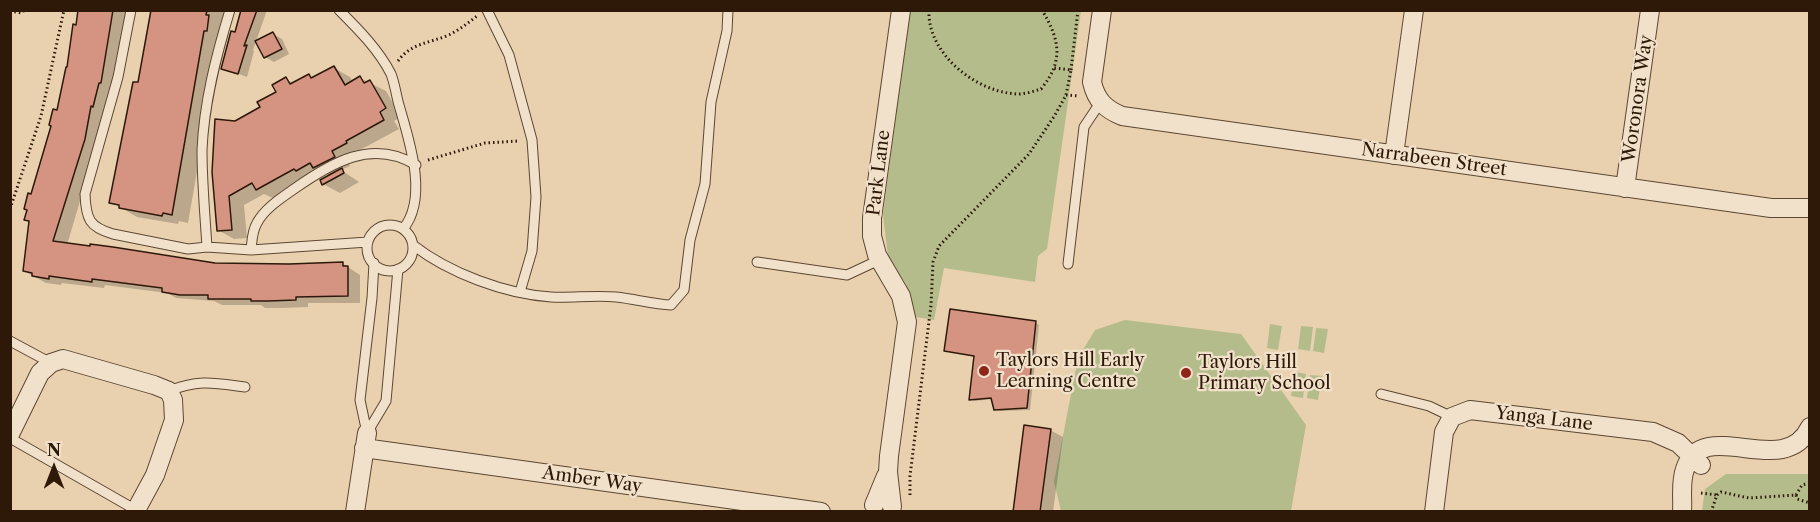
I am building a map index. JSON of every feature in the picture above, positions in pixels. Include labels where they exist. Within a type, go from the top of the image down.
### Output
[{"type":"street","name":"Park Lane","points":[[882,509],[907,322],[901,296],[879,260],[872,236],[872,218],[901,10]]},
{"type":"street","points":[[1100,103],[1092,82],[1102,10]]},
{"type":"street","points":[[1394,155],[1414,10]]},
{"type":"street","name":"Woronora Way","points":[[1625,188],[1650,10]]},
{"type":"street","name":"Narrabeen Street","points":[[1100,103],[1110,111],[1122,116],[1772,208],[1809,208]]},
{"type":"street","name":"Narrabeen Street","points":[[1772,208],[1809,220]]},
{"type":"street","points":[[10,436],[40,373],[51,363],[63,359],[169,391],[173,400],[174,420],[155,475],[135,511]]},
{"type":"street","name":"Yanga Lane","points":[[1452,417],[1470,410],[1653,432],[1678,443],[1696,460]]},
{"type":"street","points":[[1434,512],[1444,432],[1452,417]]},
{"type":"street","points":[[1685,502],[1682,485],[1685,468],[1696,460],[1731,456],[1779,461],[1799,458],[1806,448],[1809,427]]},
{"type":"street","points":[[355,512],[365,441]]},
{"type":"street","name":"Amber Way","points":[[365,441],[820,512]]},
{"type":"lane","points":[[130,10],[118,77],[85,194],[88,219],[102,231],[188,249],[207,247],[251,250],[368,242]]},
{"type":"lane","points":[[207,247],[202,169],[204,126],[212,79],[230,10]]},
{"type":"lane","points":[[339,10],[371,46],[392,76],[416,165],[413,207],[409,221],[403,229]]},
{"type":"lane","points":[[365,441],[360,400],[374,263],[368,249],[368,242],[376,230],[382,226],[389,225],[403,229],[408,233],[413,245],[425,255],[481,282],[520,292],[550,297],[615,297],[671,305],[684,290],[690,240],[705,184],[711,102],[729,10]]},
{"type":"lane","points":[[482,13],[509,55],[532,140],[536,197],[532,251],[520,292]]},
{"type":"lane","points":[[1068,264],[1084,127],[1100,103]]},
{"type":"lane","points":[[251,250],[256,224],[268,209],[327,167],[350,157],[383,153],[394,154],[416,165]]},
{"type":"lane","points":[[374,263],[385,270],[398,269],[410,260],[413,245]]},
{"type":"lane","points":[[757,262],[847,275],[879,260]]},
{"type":"lane","points":[[365,441],[386,401],[398,269]]},
{"type":"lane","points":[[10,340],[51,363]]},
{"type":"lane","points":[[169,391],[188,384],[204,382],[245,387]]},
{"type":"lane","points":[[1381,394],[1429,406],[1452,417]]},
{"type":"lane","points":[[10,436],[135,511]]},
{"type":"path","points":[[10,11],[22,13],[24,10]]},
{"type":"path","points":[[10,209],[41,116],[64,10]]},
{"type":"path","points":[[928,10],[932,33],[952,64],[987,87],[1017,94],[1041,88],[1054,68],[1058,52],[1051,24],[1042,10]]},
{"type":"path","points":[[910,500],[910,476],[932,305],[933,262],[939,246],[1029,154],[1055,115],[1066,95],[1078,10]]},
{"type":"path","points":[[392,76],[395,65],[409,50],[424,42],[451,34],[482,13]]},
{"type":"path","points":[[1054,68],[1071,70]]},
{"type":"path","points":[[416,165],[484,143],[532,140]]},
{"type":"path","points":[[1809,483],[1802,485],[1797,495],[1797,499],[1809,503]]},
{"type":"path","points":[[1685,502],[1717,495],[1721,492],[1749,498],[1797,495]]},
{"type":"path","points":[[1711,512],[1717,495]]},
{"type":"green space","points":[[910,11],[1081,11],[1047,249],[1038,256],[1035,282],[944,268],[934,320],[916,317],[906,284],[888,256],[883,215]]},
{"type":"green space","points":[[1125,320],[1241,334],[1306,425],[1291,511],[1061,511],[1054,482],[1078,358],[1095,330]]},
{"type":"green space","points":[[1270,324],[1282,326],[1278,350],[1267,348]]},
{"type":"green space","points":[[1301,326],[1313,327],[1310,351],[1298,349]]},
{"type":"green space","points":[[1316,328],[1328,329],[1324,353],[1313,351]]},
{"type":"green space","points":[[1295,372],[1306,374],[1303,398],[1291,396]]},
{"type":"green space","points":[[1310,375],[1322,376],[1318,400],[1307,398]]},
{"type":"green space","points":[[1726,474],[1809,474],[1809,511],[1702,511],[1705,489]]},
{"type":"building","points":[[78,10],[113,10],[101,83],[99,83],[93,107],[91,106],[85,139],[53,241],[113,247],[215,263],[343,262],[343,266],[348,266],[348,296],[296,297],[296,300],[268,301],[208,299],[208,295],[180,295],[162,292],[162,288],[92,279],[92,282],[49,276],[49,279],[32,276],[32,273],[23,271],[29,221],[24,220],[27,210],[24,209],[28,193],[31,194],[51,126],[49,125],[53,109],[57,110],[67,67],[73,24],[76,25]]},
{"type":"building","points":[[151,10],[207,10],[206,15],[209,15],[207,31],[204,31],[172,215],[163,213],[162,216],[119,208],[119,205],[109,203],[133,82],[138,82]]},
{"type":"building","points":[[241,10],[257,10],[244,46],[247,45],[238,74],[221,69],[231,31],[235,32]]},
{"type":"building","points":[[273,32],[282,49],[264,58],[255,41]]},
{"type":"building","points":[[334,66],[345,85],[360,76],[364,83],[370,80],[386,108],[380,112],[384,120],[346,141],[347,143],[332,151],[335,157],[313,168],[310,163],[256,190],[252,183],[229,196],[232,230],[217,231],[212,172],[215,119],[235,121],[260,107],[257,102],[276,92],[272,85],[286,77],[290,84],[309,74],[311,78]]},
{"type":"building","points":[[342,168],[344,173],[322,185],[320,180]]},
{"type":"building","name":"Taylors Hill Early Learning Centre","points":[[950,309],[1036,321],[1027,408],[994,410],[991,398],[969,400],[974,356],[944,351]]},
{"type":"building","points":[[1024,425],[1051,429],[1040,512],[1013,512]]},
{"type":"place","name":"Taylors Hill Early Learning Centre","points":[[984,371]]},
{"type":"place","name":"Taylors Hill Primary School","points":[[1186,373]]}]
